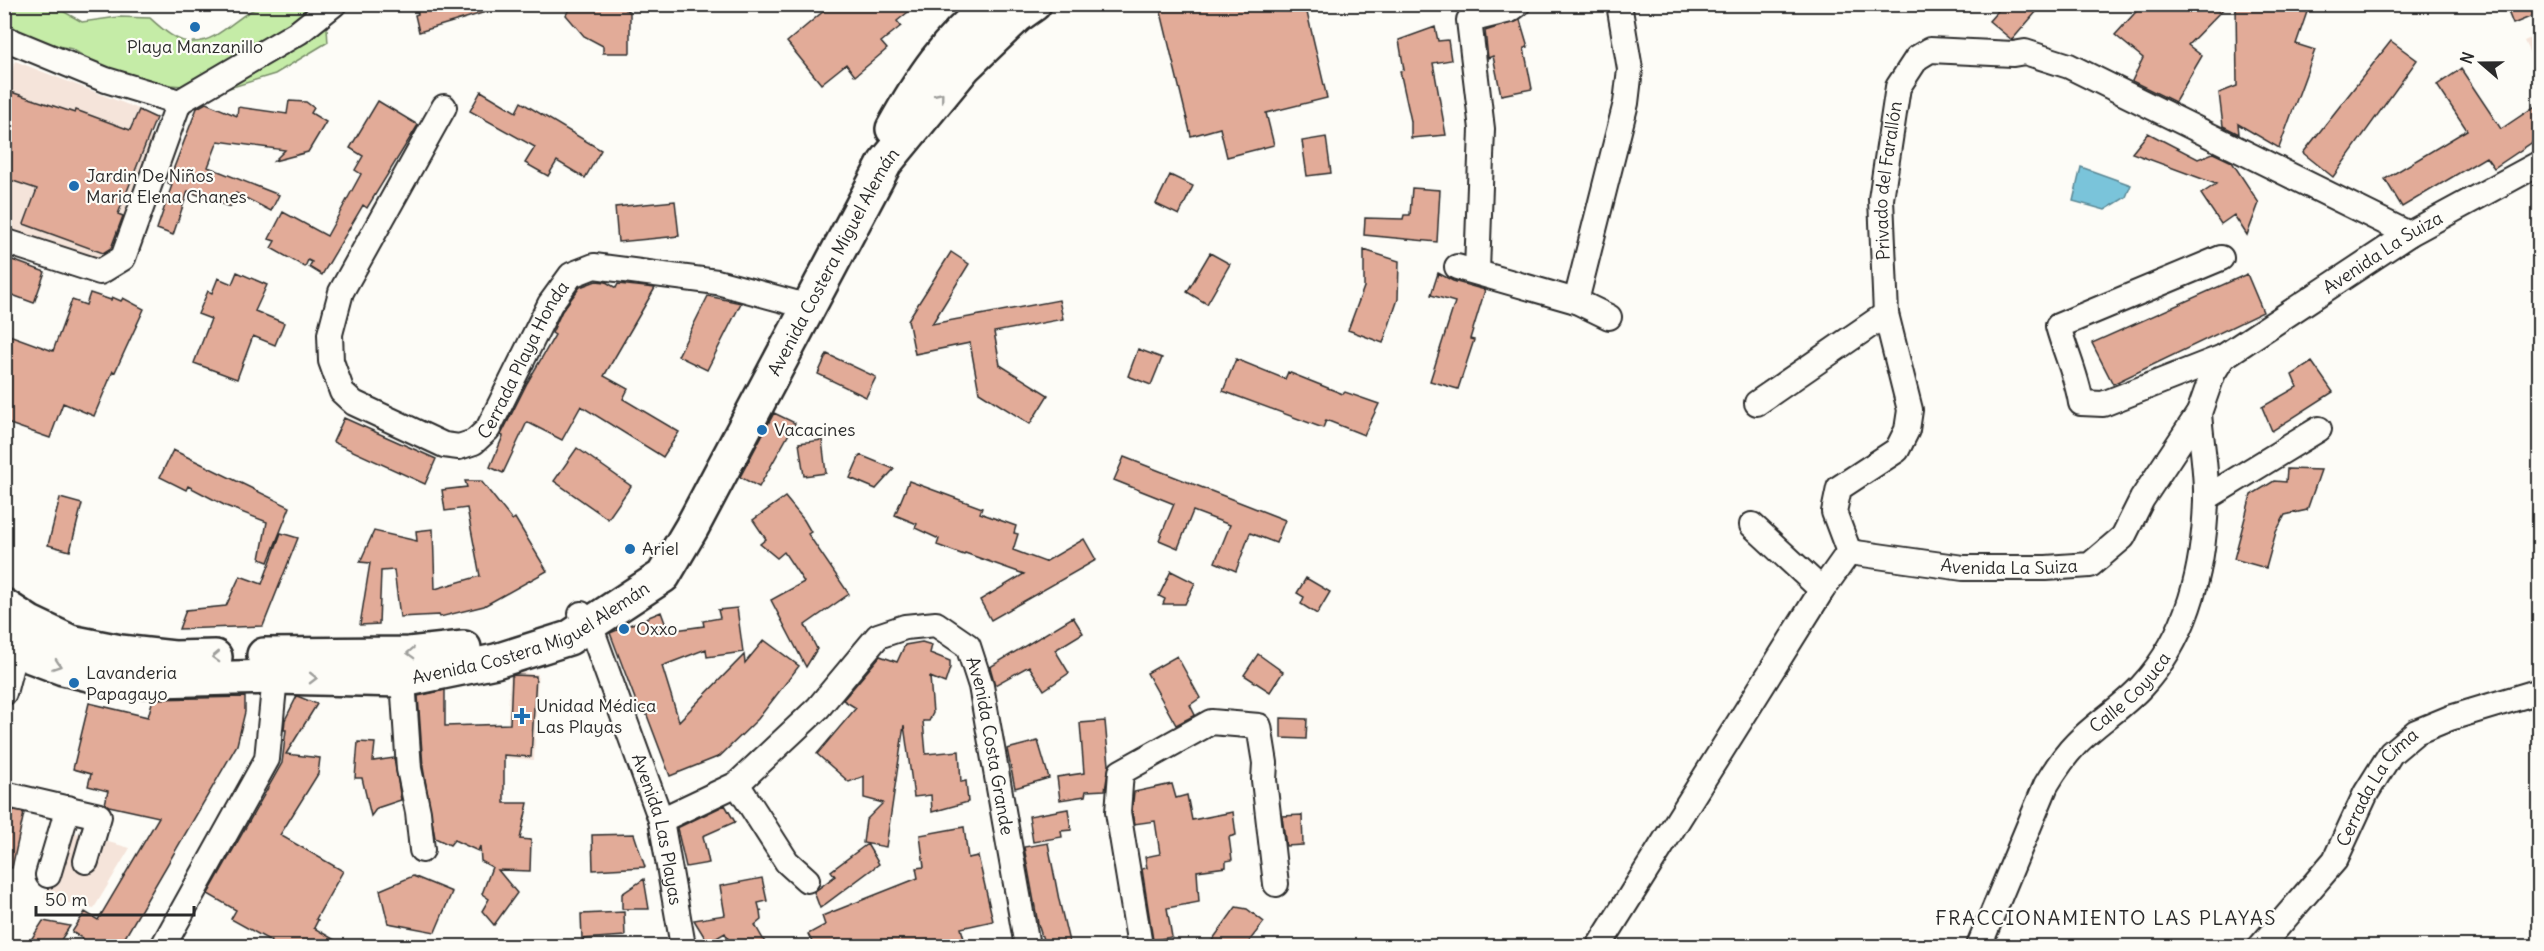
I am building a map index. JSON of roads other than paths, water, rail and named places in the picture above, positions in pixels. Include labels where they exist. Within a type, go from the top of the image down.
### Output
[{"type":"main road","name":"Avenida Costera Miguel Alemán","points":[[803,305],[925,73],[992,4]]},
{"type":"main road","name":"Avenida Costera Miguel Alemán","points":[[4,606],[30,623],[70,642],[120,652],[403,680],[496,661],[569,638],[655,554],[675,530],[885,163],[965,66],[1017,16],[1034,4]]},
{"type":"main road","name":"Avenida Costera Miguel Alemán","points":[[10,646],[63,668],[118,681],[455,651],[586,620]]},
{"type":"street","points":[[4,241],[100,272],[123,258],[179,102],[299,32],[334,4]]},
{"type":"street","points":[[1518,4],[1510,10],[1468,20],[1482,129],[1467,269],[1576,301],[1609,318]]},
{"type":"street","points":[[1576,301],[1626,103],[1630,69],[1619,4]]},
{"type":"street","points":[[4,38],[106,80],[179,102]]},
{"type":"street","name":"Privado del Farallón","points":[[1849,552],[1834,512],[1839,488],[1897,450],[1907,430],[1910,410],[1886,314],[1881,199],[1898,87],[1917,58],[1930,50],[2013,54],[2025,52],[2069,66],[2409,234]]},
{"type":"street","name":"Cerrada Playa Honda","points":[[444,107],[340,292],[330,334],[331,361],[342,392],[354,403],[444,445],[459,447],[474,442],[488,429],[498,411],[550,304],[571,275],[594,266],[717,282],[803,305]]},
{"type":"street","name":"Avenida La Suiza","points":[[1849,552],[1963,568],[2046,568],[2090,565],[2123,537],[2142,499],[2199,413],[2213,373],[2223,357],[2409,234],[2540,163]]},
{"type":"street","points":[[2221,258],[2058,326],[2063,347],[2079,386],[2081,403],[2103,404],[2223,357]]},
{"type":"street","points":[[1757,403],[1886,314]]},
{"type":"street","name":"Calle Coyuca","points":[[1978,946],[2046,785],[2059,764],[2076,744],[2142,686],[2181,625],[2195,594],[2202,551],[2206,498],[2199,413]]},
{"type":"street","points":[[2206,498],[2319,429]]},
{"type":"street","points":[[1752,525],[1822,590]]},
{"type":"street","points":[[1599,946],[1822,590],[1849,552]]},
{"type":"street","name":"Avenida Las Playas","points":[[586,620],[661,820],[683,946]]},
{"type":"street","name":"Avenida Costa Grande","points":[[661,820],[737,784],[818,708],[878,636],[905,627],[936,624],[968,646],[981,686],[1027,946]]},
{"type":"street","points":[[4,693],[10,646]]},
{"type":"street","points":[[163,946],[267,759],[273,666]]},
{"type":"street","points":[[403,680],[409,769],[418,812],[422,850]]},
{"type":"street","name":"Cerrada La Cima","points":[[2261,946],[2335,860],[2366,793],[2391,753],[2416,732],[2450,718],[2540,691]]},
{"type":"street","points":[[1140,946],[1118,812],[1121,772],[1211,722],[1259,726],[1265,763],[1264,780],[1276,884]]},
{"type":"street","points":[[737,784],[787,862],[807,880]]},
{"type":"street","points":[[4,794],[99,816],[86,861]]},
{"type":"street","points":[[48,875],[68,808]]},
{"type":"water","points":[[2081,167],[2131,185],[2126,197],[2105,210],[2073,201]]},
{"type":"place","name":"Playa Manzanillo","points":[[195,27]]},
{"type":"place","name":"Jardin De Niños Maria Elena Chanes","points":[[74,186]]},
{"type":"place","name":"Vacacines","points":[[762,430]]},
{"type":"place","name":"Ariel","points":[[630,549]]},
{"type":"place","name":"Oxxo","points":[[624,629]]},
{"type":"place","name":"Lavanderia Papagayo","points":[[74,683]]},
{"type":"place","name":"Unidad Médica Las Playas","points":[[522,716]]},
{"type":"district","name":"FRACCIONAMIENTO LAS PLAYAS","points":[[2106,918]]}]
